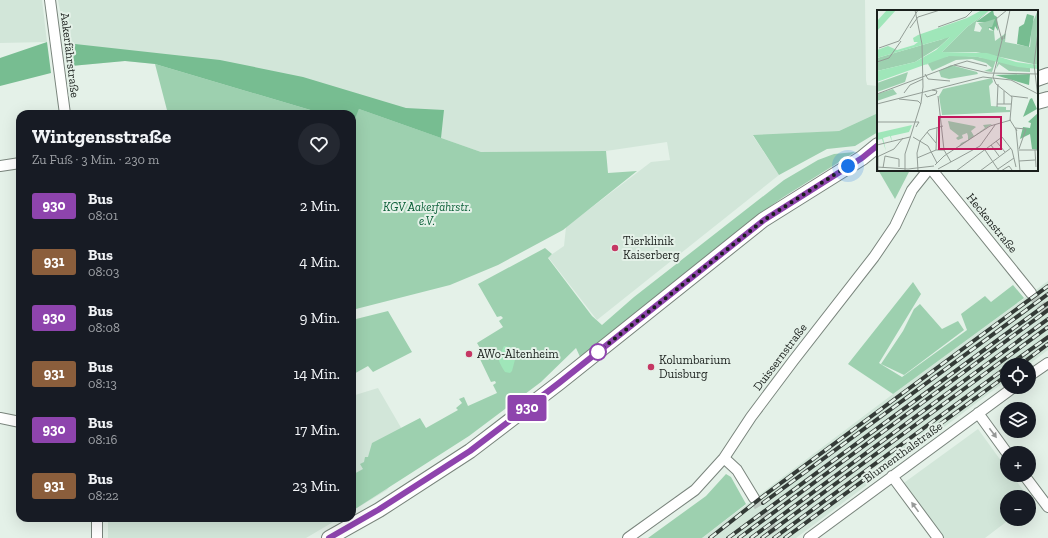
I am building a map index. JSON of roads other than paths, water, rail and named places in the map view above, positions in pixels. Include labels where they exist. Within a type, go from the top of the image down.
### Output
[{"type":"main road","points":[[1038,79],[1048,75]]},
{"type":"main road","points":[[1038,102],[1048,99]]},
{"type":"main road","points":[[329,538],[378,510],[470,451],[554,387],[764,220],[862,158],[877,146]]},
{"type":"main road","points":[[862,158],[877,154]]},
{"type":"street","name":"Aakerfährstraße","points":[[50,0],[64,110]]},
{"type":"street","points":[[0,166],[16,164]]},
{"type":"street","name":"Duissernstraße","points":[[628,538],[695,490],[724,458],[788,368],[874,257],[894,226],[912,190],[927,171]]},
{"type":"street","name":"Heckenstraße","points":[[933,171],[1031,293]]},
{"type":"street","points":[[1036,371],[1048,363]]},
{"type":"street","name":"Blumenthalstraße","points":[[809,538],[1004,394]]},
{"type":"street","points":[[978,413],[1002,446]]},
{"type":"street","points":[[0,418],[16,421]]},
{"type":"street","points":[[724,458],[737,470],[754,498]]},
{"type":"street","points":[[892,476],[938,538]]},
{"type":"street","points":[[1029,482],[1048,507]]},
{"type":"street","points":[[97,522],[97,538]]},
{"type":"tunnel","points":[[1031,293],[1048,314]]},
{"type":"tunnel","points":[[754,498],[778,538]]},
{"type":"railway","points":[[710,538],[762,497],[1048,286]]},
{"type":"railway","points":[[763,503],[1048,294]]},
{"type":"railway","points":[[728,538],[1048,303]]},
{"type":"railway","points":[[739,538],[1048,310]]},
{"type":"railway","points":[[751,538],[1048,319]]},
{"type":"railway","points":[[762,538],[1048,327]]},
{"type":"railway","points":[[1019,358],[1048,337]]},
{"type":"railway","points":[[1029,358],[1048,344]]},
{"type":"railway","points":[[774,538],[1000,372]]},
{"type":"railway","points":[[785,538],[1000,380]]},
{"type":"place","name":"Tierklinik Kaiserberg","points":[[615,248]]},
{"type":"place","name":"AWo-Altenheim","points":[[469,354]]},
{"type":"place","name":"Kolumbarium Duisburg","points":[[651,367]]},
{"type":"park label","name":"KGV Aakerfährstr. e.V.","points":[[427,214]]}]
